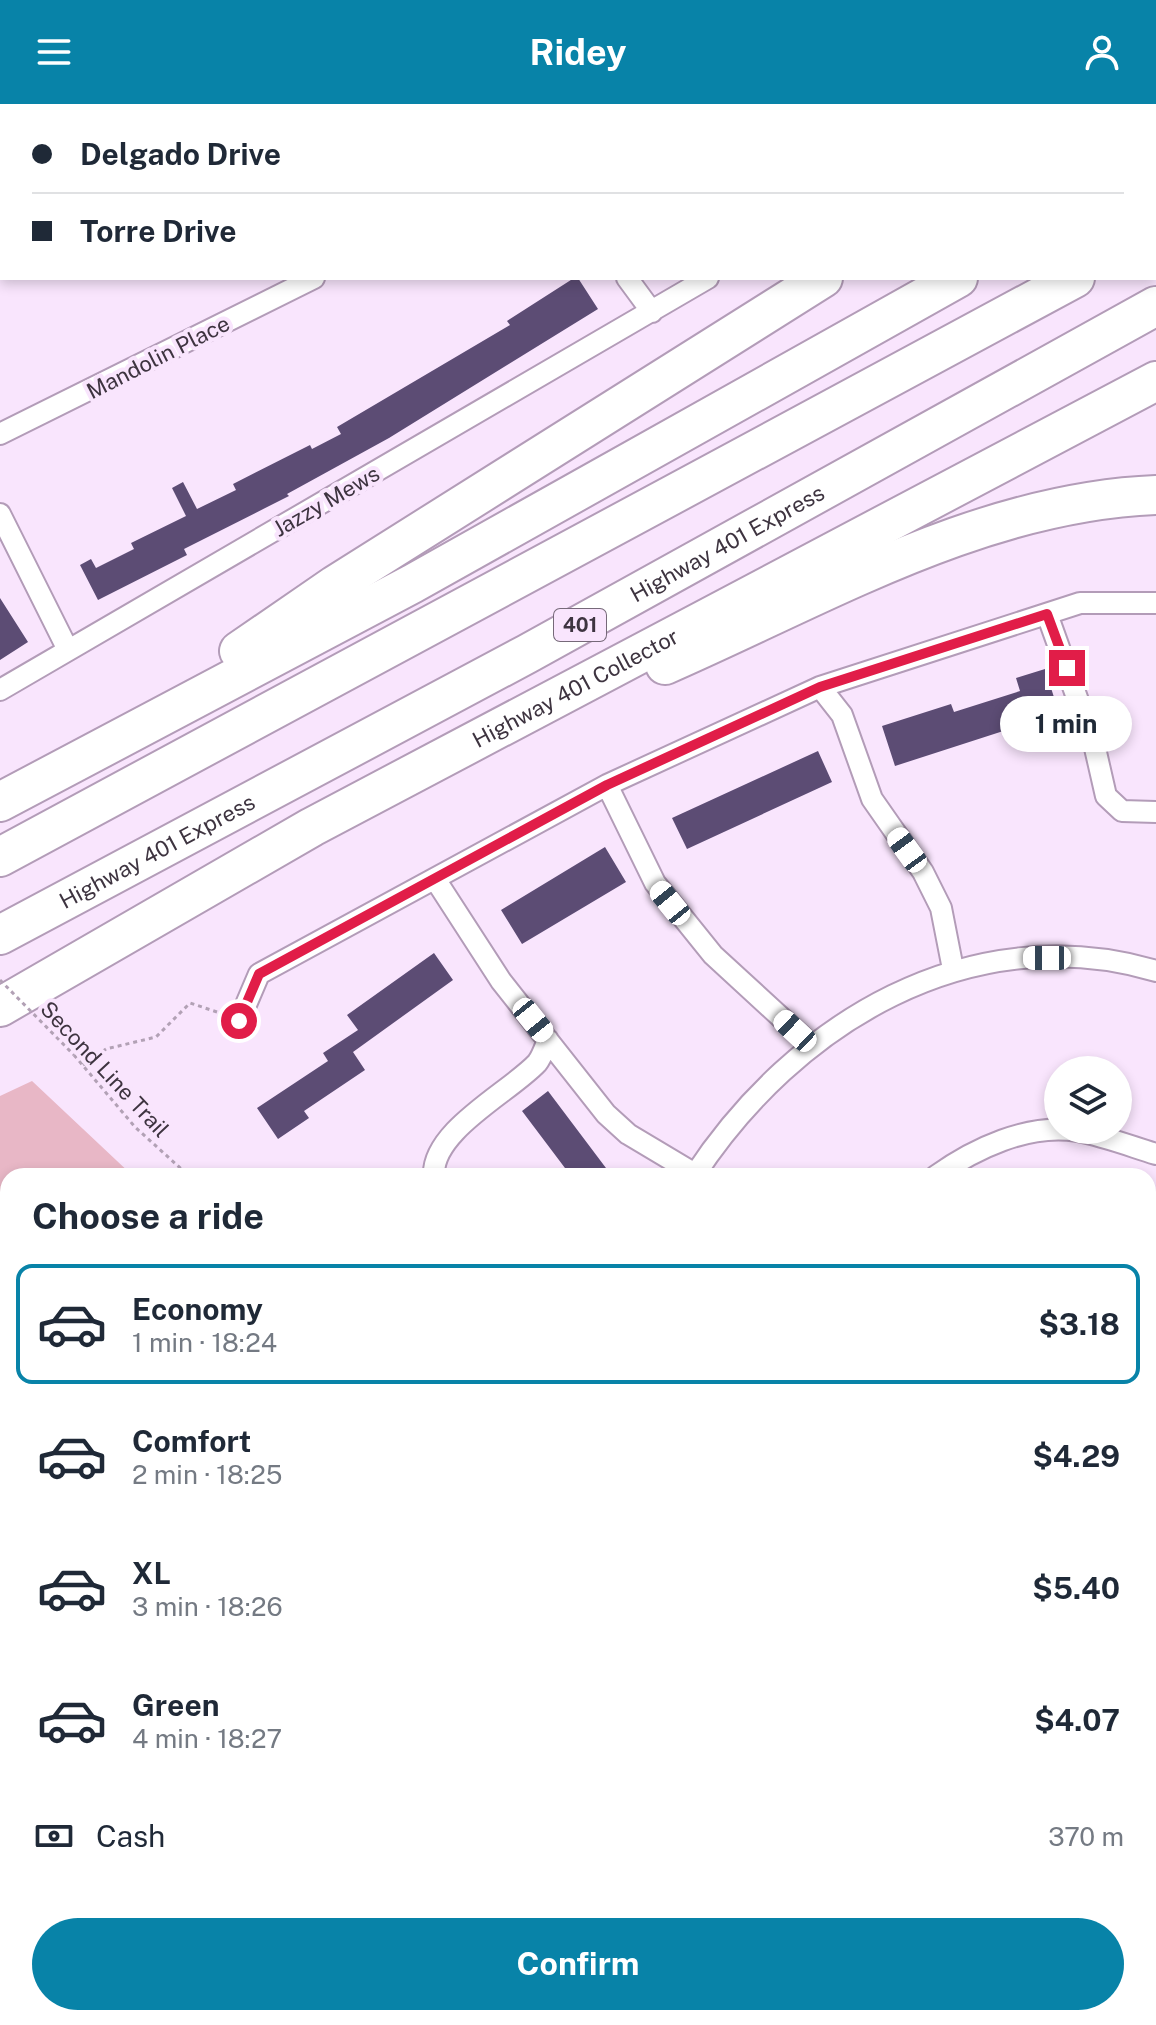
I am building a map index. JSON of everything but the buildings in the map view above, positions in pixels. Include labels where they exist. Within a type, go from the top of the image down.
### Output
[{"type":"highway","points":[[103,746],[335,585],[820,280]]},
{"type":"highway","points":[[0,802],[412,584],[954,280]]},
{"type":"highway","points":[[0,857],[1071,280]]},
{"type":"highway","name":"Highway 401 Express","points":[[0,935],[527,654],[1156,306]]},
{"type":"highway","name":"Highway 401 Collector","points":[[0,1007],[312,827],[1156,381]]},
{"type":"highway","points":[[541,705],[631,680],[954,536],[1011,517],[1104,497],[1156,495]]},
{"type":"street","name":"Mandolin Place","points":[[0,434],[310,280]]},
{"type":"street","points":[[628,280],[652,312]]},
{"type":"street","name":"Jazzy Mews","points":[[0,690],[705,280]]},
{"type":"street","points":[[0,514],[68,650]]},
{"type":"street","points":[[239,1021],[259,974],[607,785],[820,687],[1080,603],[1156,603]]},
{"type":"street","points":[[1047,614],[1095,748],[1106,796],[1122,811],[1156,812]]},
{"type":"street","points":[[820,687],[842,715],[872,799],[923,872],[941,908],[953,969]]},
{"type":"street","points":[[607,785],[655,883],[713,955],[811,1045]]},
{"type":"street","points":[[435,879],[501,981],[606,1114],[628,1134],[683,1168]]},
{"type":"street","points":[[699,1168],[745,1109],[811,1045],[877,1001],[953,969],[1024,958],[1070,958],[1156,971]]},
{"type":"street","points":[[435,1168],[438,1152],[492,1096],[537,1062],[548,1040]]},
{"type":"street","points":[[950,1168],[992,1143],[1028,1134],[1074,1131],[1156,1154]]},
{"type":"path","name":"Second Line Trail","points":[[0,980],[74,1055],[135,1127],[180,1168]]},
{"type":"path","points":[[83,1065],[106,1049],[156,1037],[190,1003],[239,1021]]},
{"type":"shaded area","points":[[32,1081],[124,1168],[0,1168],[0,1096]]},
{"type":"route","points":[[239,1021],[259,974],[607,785],[820,687],[1047,614],[1067,668]]}]
